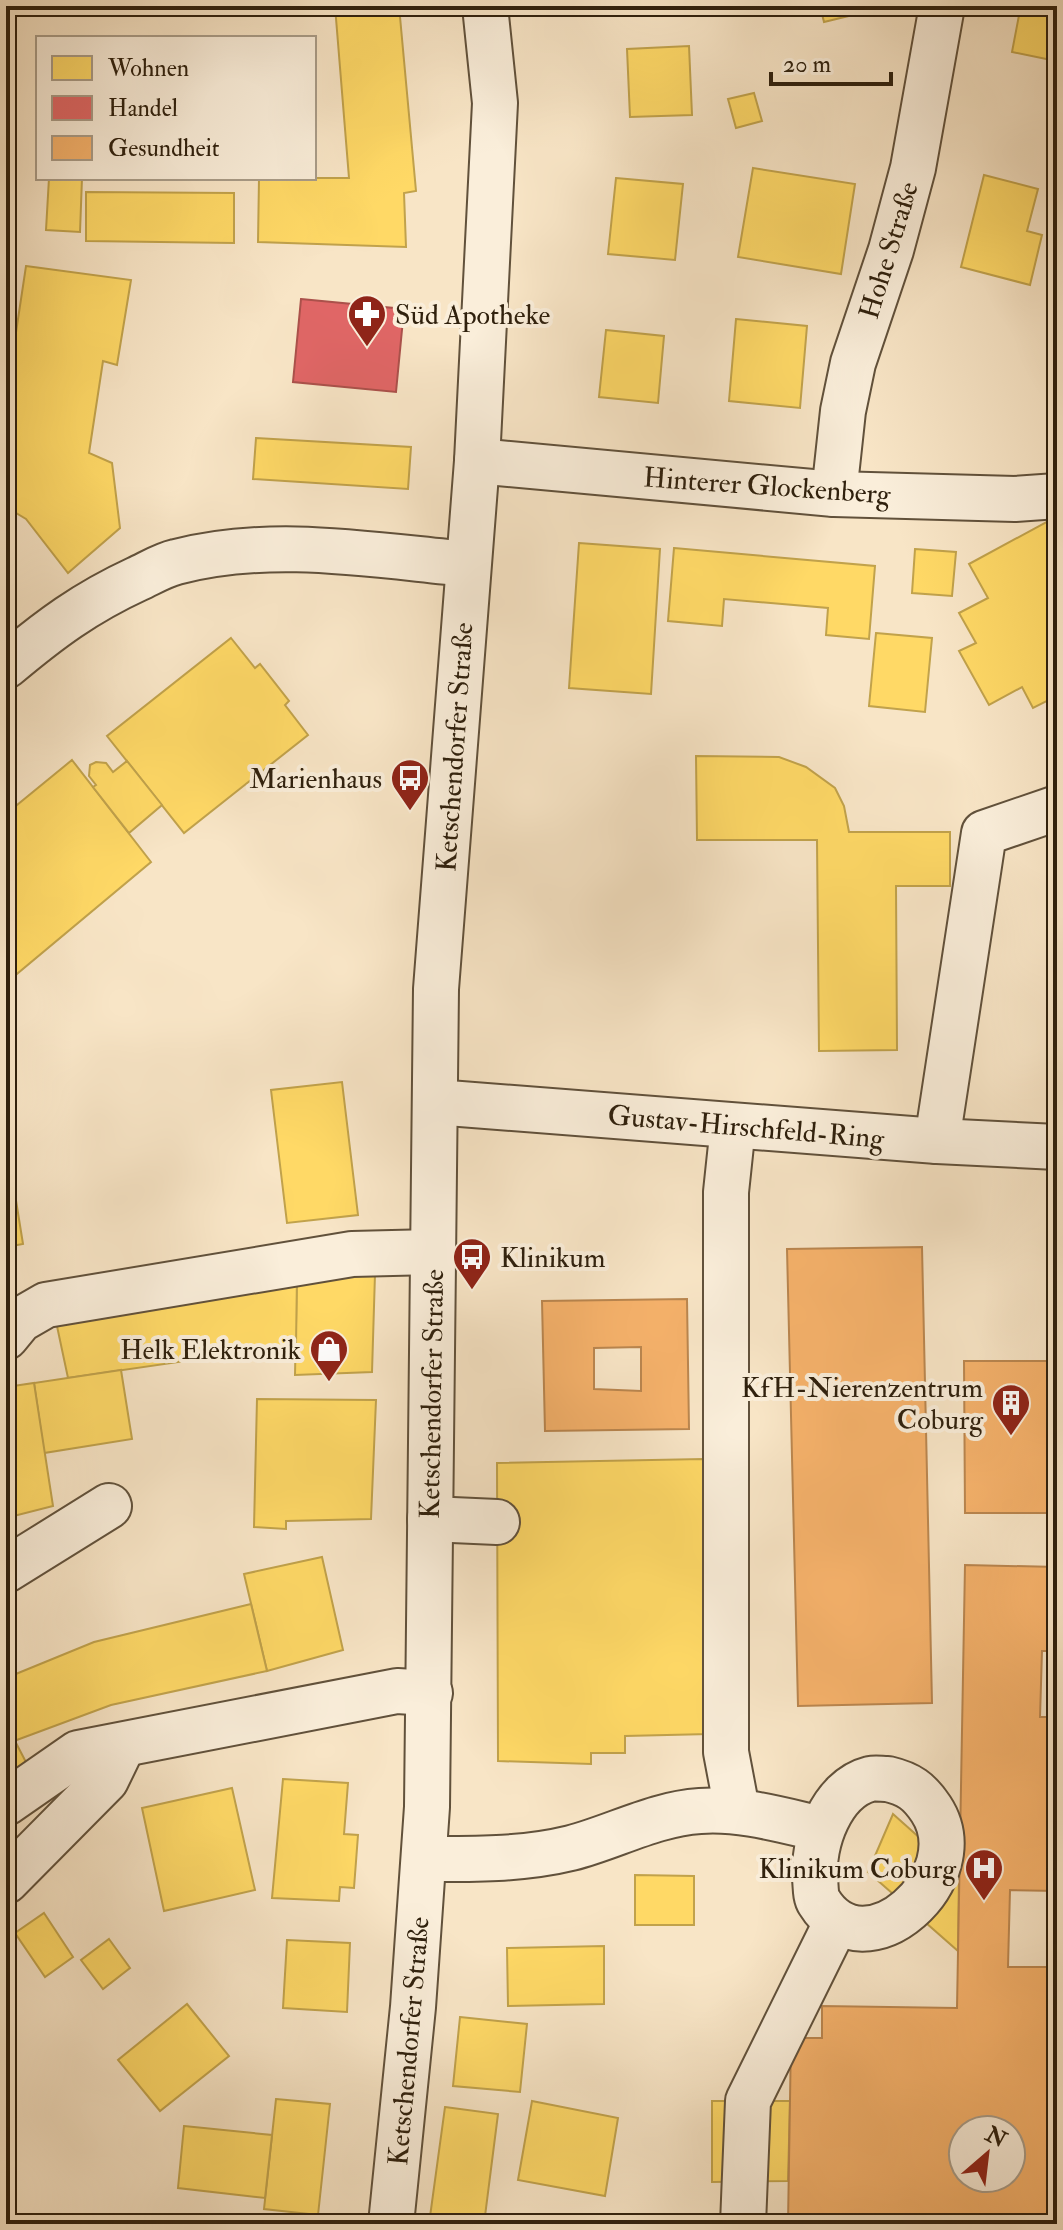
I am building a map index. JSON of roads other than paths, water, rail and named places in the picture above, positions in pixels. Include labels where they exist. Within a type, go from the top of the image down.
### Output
[{"type":"street","name":"Ketschendorfer Straße","points":[[391,2224],[424,1859],[430,1693],[436,989],[477,461],[495,103],[485,6]]},
{"type":"street","name":"Hohe Straße","points":[[834,494],[843,411],[853,363],[891,250],[913,168],[942,6]]},
{"type":"street","name":"Hinterer Glockenberg","points":[[477,461],[834,494],[1015,499],[1057,496]]},
{"type":"street","points":[[6,666],[55,625],[110,592],[174,562],[242,549],[283,547],[467,564]]},
{"type":"street","points":[[937,1141],[984,833],[1057,808]]},
{"type":"street","name":"Gustav-Hirschfeld-Ring","points":[[435,1102],[937,1141],[1057,1147]]},
{"type":"street","points":[[733,1126],[726,1192],[726,1752],[737,1810]]},
{"type":"street","points":[[6,1337],[20,1320],[46,1305],[352,1254],[433,1252]]},
{"type":"street","points":[[6,1570],[109,1506]]},
{"type":"street","points":[[430,1519],[497,1522]]},
{"type":"street","points":[[6,1803],[78,1753],[122,1747],[397,1691],[430,1693]]},
{"type":"street","points":[[6,1881],[106,1780],[122,1747]]},
{"type":"street","points":[[888,1779],[905,1783],[919,1792],[939,1822],[942,1837],[939,1870],[918,1900],[886,1925],[853,1930],[836,1923],[817,1900],[814,1865],[821,1829],[843,1796],[868,1780],[888,1779]]},
{"type":"street","points":[[424,1859],[507,1860],[571,1848],[654,1819],[698,1811],[737,1810],[821,1829]]},
{"type":"street","points":[[743,2224],[748,2101],[836,1923]]},
{"type":"place","name":"Süd Apotheke","points":[[367,348]]},
{"type":"place","name":"Marienhaus","points":[[410,812]]},
{"type":"place","name":"Klinikum","points":[[472,1291]]},
{"type":"place","name":"Helk Elektronik","points":[[329,1383]]},
{"type":"place","name":"KfH-Nierenzentrum Coburg","points":[[1011,1437]]},
{"type":"place","name":"Klinikum Coburg","points":[[984,1902]]}]
